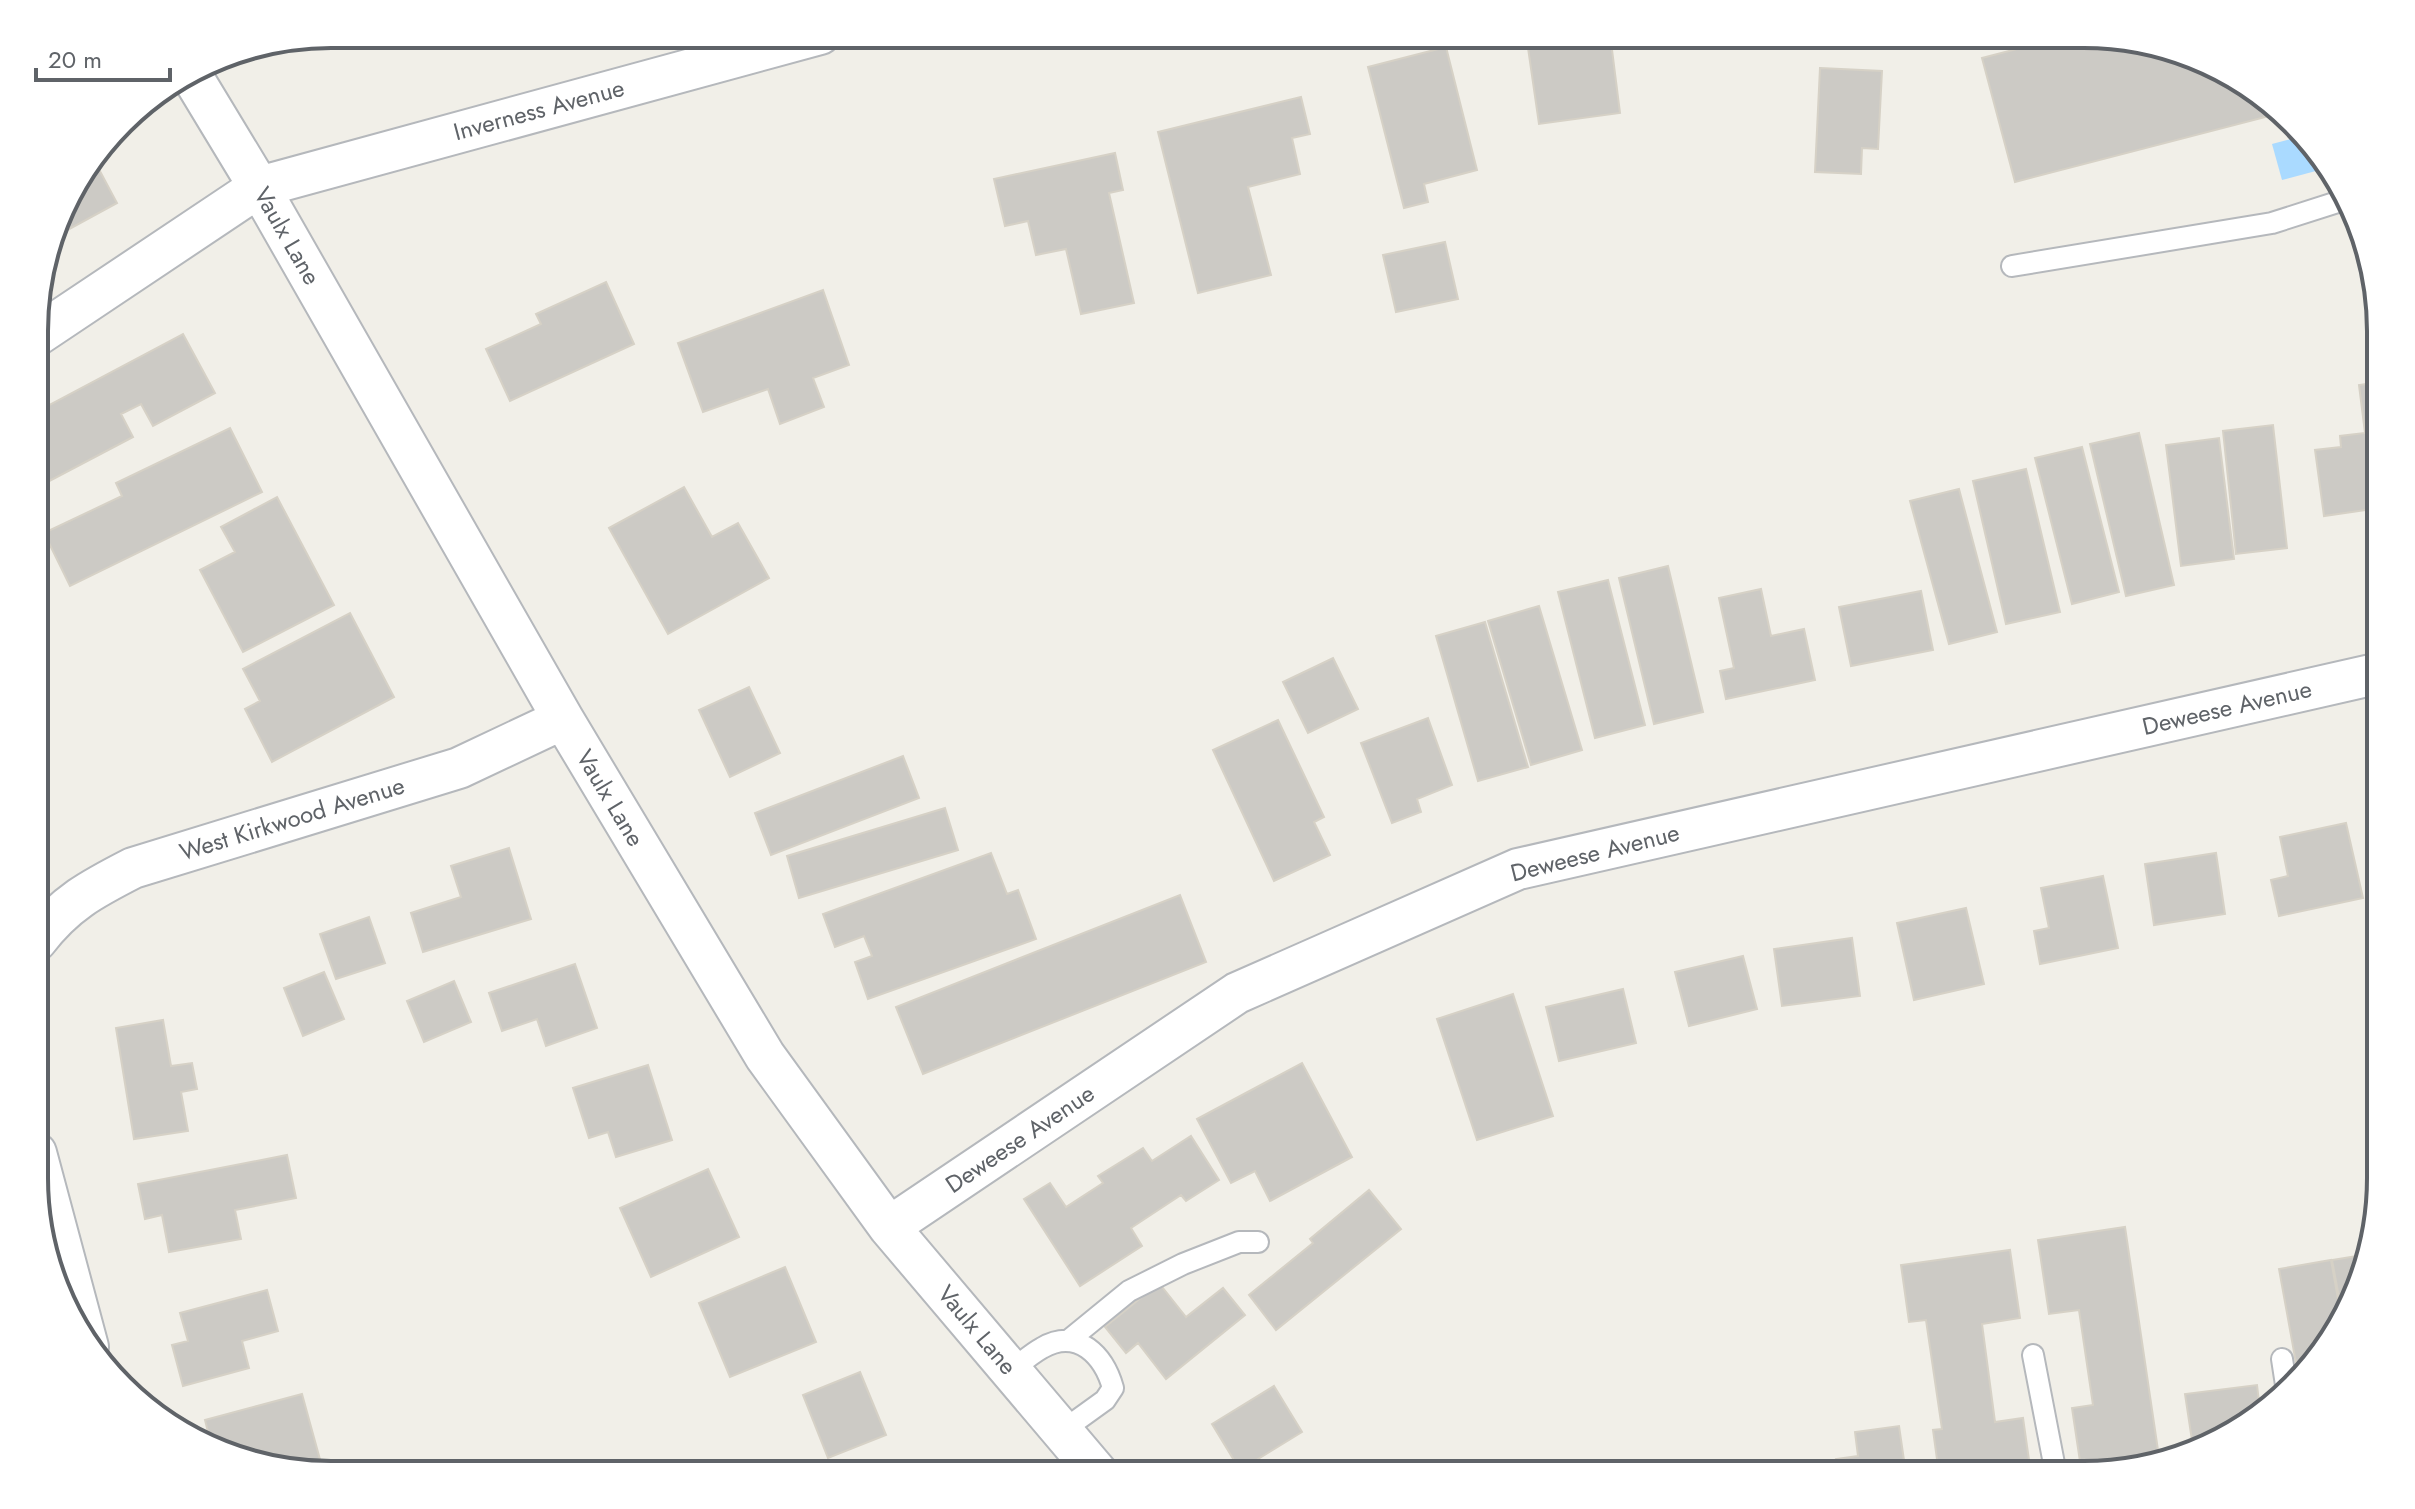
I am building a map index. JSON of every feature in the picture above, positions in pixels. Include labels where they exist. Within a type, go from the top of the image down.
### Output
[{"type":"street","name":"Inverness Avenue","points":[[48,328],[259,187],[766,49]]},
{"type":"street","name":"Vaulx Lane","points":[[196,82],[259,187],[563,719],[765,1056],[889,1227],[1087,1461]]},
{"type":"street","name":"Deweese Avenue","points":[[889,1227],[1237,993],[1518,869],[2366,676]]},
{"type":"street","name":"West Kirkwood Avenue","points":[[48,926],[89,890],[133,868],[459,768],[563,719]]},
{"type":"street","points":[[50,1209],[66,1278]]},
{"type":"lane","points":[[2012,266],[2272,223],[2336,202]]},
{"type":"lane","points":[[1011,1371],[1045,1346],[1069,1340],[1129,1291],[1183,1264],[1239,1242],[1258,1242]]},
{"type":"lane","points":[[1062,1431],[1105,1400],[1113,1388],[1108,1368],[1088,1347],[1069,1340]]},
{"type":"lane","points":[[2033,1355],[2053,1460]]},
{"type":"lane","points":[[2282,1359],[2285,1377]]},
{"type":"water","points":[[2292,139],[2317,171],[2282,180],[2272,144]]},
{"type":"building","points":[[1446,48],[1477,170],[1424,184],[1428,202],[1404,208],[1368,67]]},
{"type":"building","points":[[1528,48],[1612,48],[1620,113],[1539,124]]},
{"type":"building","points":[[2020,48],[2084,48],[2140,53],[2209,77],[2269,116],[2015,182],[1982,58]]},
{"type":"building","points":[[1820,68],[1882,71],[1878,149],[1862,148],[1861,174],[1815,172]]},
{"type":"building","points":[[1301,97],[1310,134],[1292,138],[1300,174],[1248,187],[1271,275],[1198,293],[1158,132]]},
{"type":"building","points":[[1115,153],[1123,190],[1109,193],[1134,303],[1081,314],[1066,249],[1036,255],[1028,221],[1005,226],[994,179]]},
{"type":"building","points":[[99,169],[117,203],[67,231]]},
{"type":"building","points":[[1445,242],[1458,299],[1396,312],[1383,255]]},
{"type":"building","points":[[606,282],[634,344],[510,401],[486,349],[541,324],[536,314]]},
{"type":"building","points":[[823,290],[849,365],[813,378],[824,407],[780,424],[768,389],[703,412],[678,343]]},
{"type":"building","points":[[183,334],[215,393],[153,426],[141,404],[121,414],[133,437],[48,482],[48,406]]},
{"type":"building","points":[[2366,384],[2366,510],[2324,516],[2315,450],[2341,447],[2340,436],[2365,433],[2359,385]]},
{"type":"building","points":[[2273,425],[2287,548],[2236,554],[2223,431]]},
{"type":"building","points":[[230,428],[262,492],[70,586],[48,541],[48,531],[122,496],[116,483]]},
{"type":"building","points":[[2139,433],[2174,585],[2126,596],[2090,444]]},
{"type":"building","points":[[2219,438],[2234,559],[2181,566],[2166,445]]},
{"type":"building","points":[[2082,447],[2119,592],[2072,604],[2035,458]]},
{"type":"building","points":[[2026,469],[2060,612],[2006,624],[1973,481]]},
{"type":"building","points":[[684,487],[712,537],[738,523],[769,578],[668,634],[609,528]]},
{"type":"building","points":[[1959,489],[1997,632],[1949,644],[1910,501]]},
{"type":"building","points":[[277,497],[334,605],[243,652],[200,570],[235,552],[221,527]]},
{"type":"building","points":[[1668,566],[1703,712],[1654,724],[1619,578]]},
{"type":"building","points":[[1608,580],[1645,725],[1595,738],[1558,592]]},
{"type":"building","points":[[1761,589],[1771,636],[1804,629],[1815,680],[1726,699],[1720,671],[1734,668],[1719,598]]},
{"type":"building","points":[[1921,591],[1933,650],[1851,666],[1839,607]]},
{"type":"building","points":[[1539,606],[1582,750],[1531,765],[1488,621]]},
{"type":"building","points":[[350,613],[394,697],[272,762],[245,709],[260,701],[243,669]]},
{"type":"building","points":[[1485,622],[1528,767],[1478,781],[1436,636]]},
{"type":"building","points":[[1333,658],[1358,709],[1308,733],[1283,682]]},
{"type":"building","points":[[749,687],[780,753],[730,777],[699,710]]},
{"type":"building","points":[[1428,718],[1452,785],[1417,799],[1421,812],[1392,823],[1361,743]]},
{"type":"building","points":[[1278,720],[1324,817],[1314,822],[1330,855],[1274,881],[1213,750]]},
{"type":"building","points":[[903,756],[919,798],[771,855],[755,813]]},
{"type":"building","points":[[945,808],[958,850],[799,898],[787,856]]},
{"type":"building","points":[[2346,823],[2363,898],[2279,916],[2271,880],[2288,876],[2280,837]]},
{"type":"building","points":[[509,848],[531,919],[423,952],[411,913],[461,897],[451,866]]},
{"type":"building","points":[[991,853],[1007,894],[1018,890],[1036,939],[868,999],[855,962],[872,956],[864,936],[835,947],[823,914]]},
{"type":"building","points":[[2216,853],[2225,914],[2154,925],[2145,864]]},
{"type":"building","points":[[2103,876],[2118,948],[2040,964],[2034,931],[2049,928],[2041,888]]},
{"type":"building","points":[[1180,895],[1206,962],[923,1074],[896,1007]]},
{"type":"building","points":[[1966,908],[1984,984],[1914,1000],[1897,923]]},
{"type":"building","points":[[369,917],[385,963],[336,979],[320,934]]},
{"type":"building","points":[[1852,938],[1860,996],[1782,1006],[1774,949]]},
{"type":"building","points":[[1743,956],[1757,1009],[1689,1026],[1675,972]]},
{"type":"building","points":[[575,964],[597,1028],[546,1046],[537,1019],[502,1031],[489,993]]},
{"type":"building","points":[[324,972],[344,1019],[303,1036],[284,988]]},
{"type":"building","points":[[454,981],[471,1022],[424,1042],[407,1001]]},
{"type":"building","points":[[1623,989],[1636,1043],[1559,1061],[1546,1007]]},
{"type":"building","points":[[1513,994],[1553,1116],[1477,1140],[1437,1019]]},
{"type":"building","points":[[163,1020],[171,1066],[192,1063],[197,1089],[181,1092],[188,1131],[134,1139],[116,1028]]},
{"type":"building","points":[[1302,1063],[1352,1157],[1270,1201],[1255,1171],[1231,1183],[1197,1119]]},
{"type":"building","points":[[648,1065],[672,1140],[616,1157],[608,1132],[589,1138],[573,1088]]},
{"type":"building","points":[[1191,1136],[1219,1180],[1186,1201],[1181,1195],[1131,1228],[1142,1246],[1080,1286],[1024,1199],[1050,1183],[1066,1207],[1103,1183],[1098,1176],[1143,1148],[1152,1161]]},
{"type":"building","points":[[287,1155],[296,1198],[235,1210],[241,1239],[169,1252],[162,1215],[145,1219],[138,1184]]},
{"type":"building","points":[[708,1169],[739,1237],[651,1277],[620,1208]]},
{"type":"building","points":[[1369,1190],[1401,1229],[1276,1330],[1249,1295],[1313,1243],[1310,1239]]},
{"type":"building","points":[[2125,1227],[2158,1451],[2121,1459],[2080,1460],[2072,1408],[2093,1405],[2079,1310],[2049,1314],[2038,1240]]},
{"type":"building","points":[[2010,1250],[2020,1318],[1982,1324],[1995,1422],[2023,1418],[2029,1460],[1937,1460],[1933,1430],[1942,1429],[1926,1320],[1909,1322],[1901,1265]]},
{"type":"building","points":[[2356,1256],[2339,1300],[2332,1260]]},
{"type":"building","points":[[2331,1260],[2339,1302],[2296,1366],[2279,1269]]},
{"type":"building","points":[[785,1267],[816,1342],[730,1377],[699,1303]]},
{"type":"building","points":[[1159,1283],[1186,1317],[1223,1288],[1245,1315],[1166,1379],[1138,1343],[1126,1353],[1105,1327]]},
{"type":"building","points":[[267,1290],[278,1331],[242,1341],[249,1368],[183,1386],[172,1345],[188,1341],[180,1313]]},
{"type":"building","points":[[860,1372],[886,1435],[828,1458],[803,1395]]},
{"type":"building","points":[[2257,1385],[2259,1401],[2226,1423],[2192,1439],[2185,1394]]},
{"type":"building","points":[[1274,1386],[1302,1432],[1256,1460],[1234,1460],[1212,1424]]},
{"type":"building","points":[[302,1394],[320,1460],[275,1456],[240,1446],[208,1433],[205,1420]]},
{"type":"building","points":[[1899,1426],[1904,1460],[1836,1460],[1858,1456],[1855,1432]]}]
